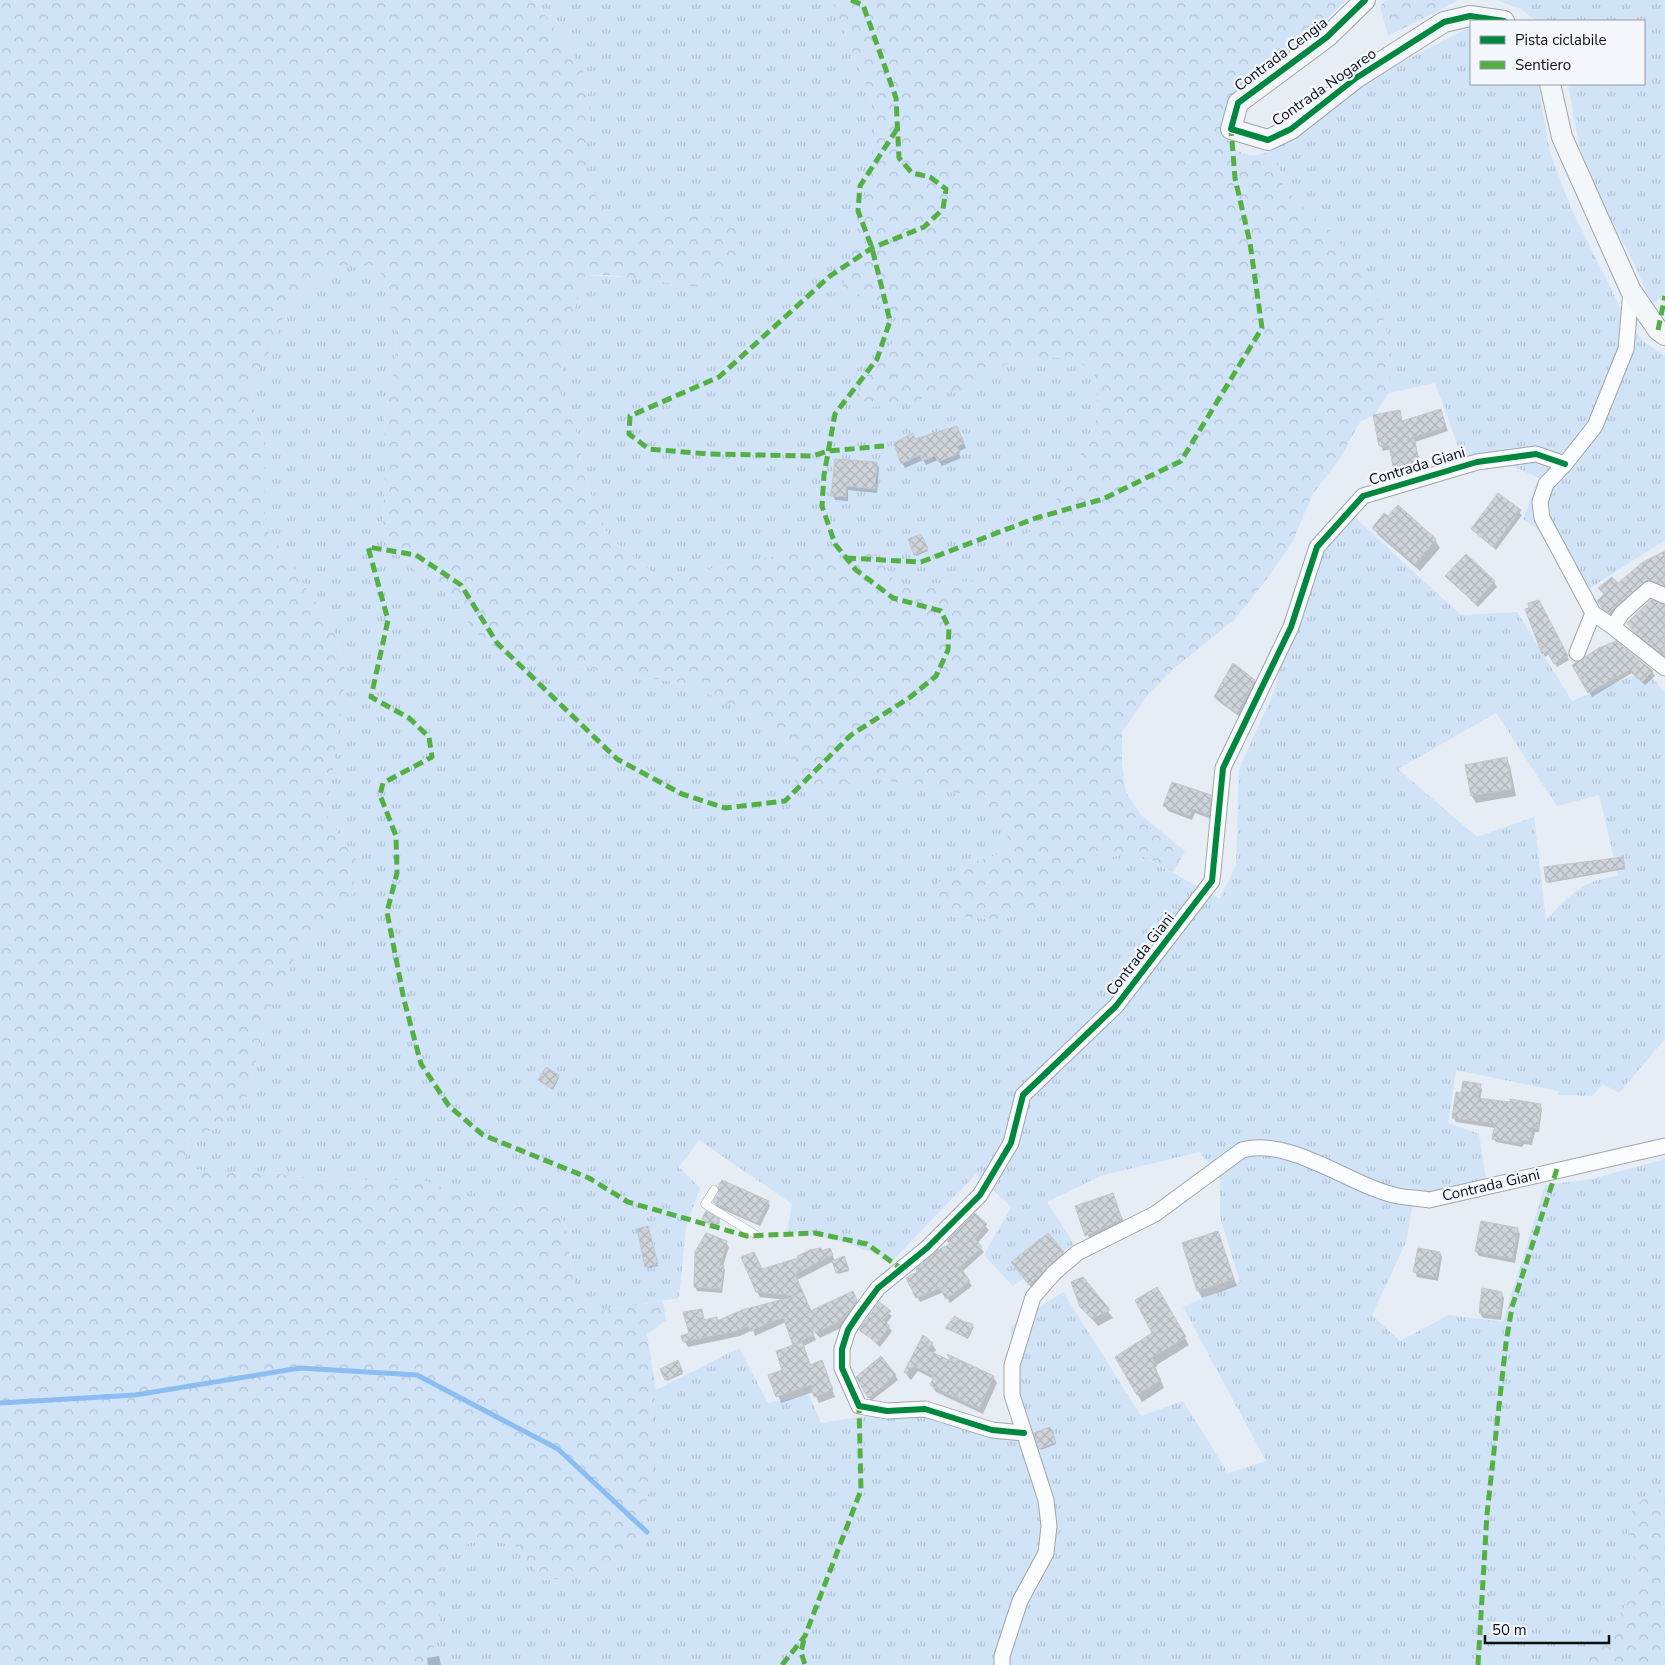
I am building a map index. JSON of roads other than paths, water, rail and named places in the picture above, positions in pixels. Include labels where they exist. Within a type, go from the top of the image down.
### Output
[{"type":"street","name":"Contrada Cengia","points":[[1268,140],[1231,129],[1238,103],[1327,37],[1365,0]]},
{"type":"street","name":"Contrada Nogareo","points":[[1268,140],[1291,129],[1356,78],[1444,22],[1470,16],[1497,20]]},
{"type":"street","points":[[1550,85],[1562,137],[1631,291],[1658,330],[1665,335]]},
{"type":"street","points":[[1631,291],[1626,349],[1595,426],[1565,464],[1546,484],[1540,502],[1542,518],[1593,614],[1613,627],[1665,668]]},
{"type":"street","name":"Contrada Giani","points":[[1024,1433],[992,1430],[925,1409],[887,1411],[859,1406],[842,1368],[842,1349],[848,1330],[878,1288],[927,1248],[980,1195],[1011,1143],[1023,1095],[1116,1006],[1212,881],[1223,768],[1291,627],[1317,548],[1363,496],[1477,462],[1536,454],[1565,464]]},
{"type":"street","points":[[1613,627],[1622,613],[1650,589],[1665,596]]},
{"type":"street","points":[[1577,653],[1593,614]]},
{"type":"street","name":"Contrada Giani","points":[[1002,1665],[1002,1656],[1020,1601],[1046,1553],[1049,1526],[1046,1500],[1012,1395],[1012,1364],[1033,1297],[1054,1273],[1077,1253],[1155,1214],[1242,1150],[1255,1147],[1274,1149],[1397,1196],[1429,1200],[1665,1146]]},
{"type":"lane","points":[[714,1190],[705,1204],[756,1235]]},
{"type":"waterway","points":[[0,1403],[135,1395],[300,1368],[417,1375],[558,1449],[647,1532]]}]
